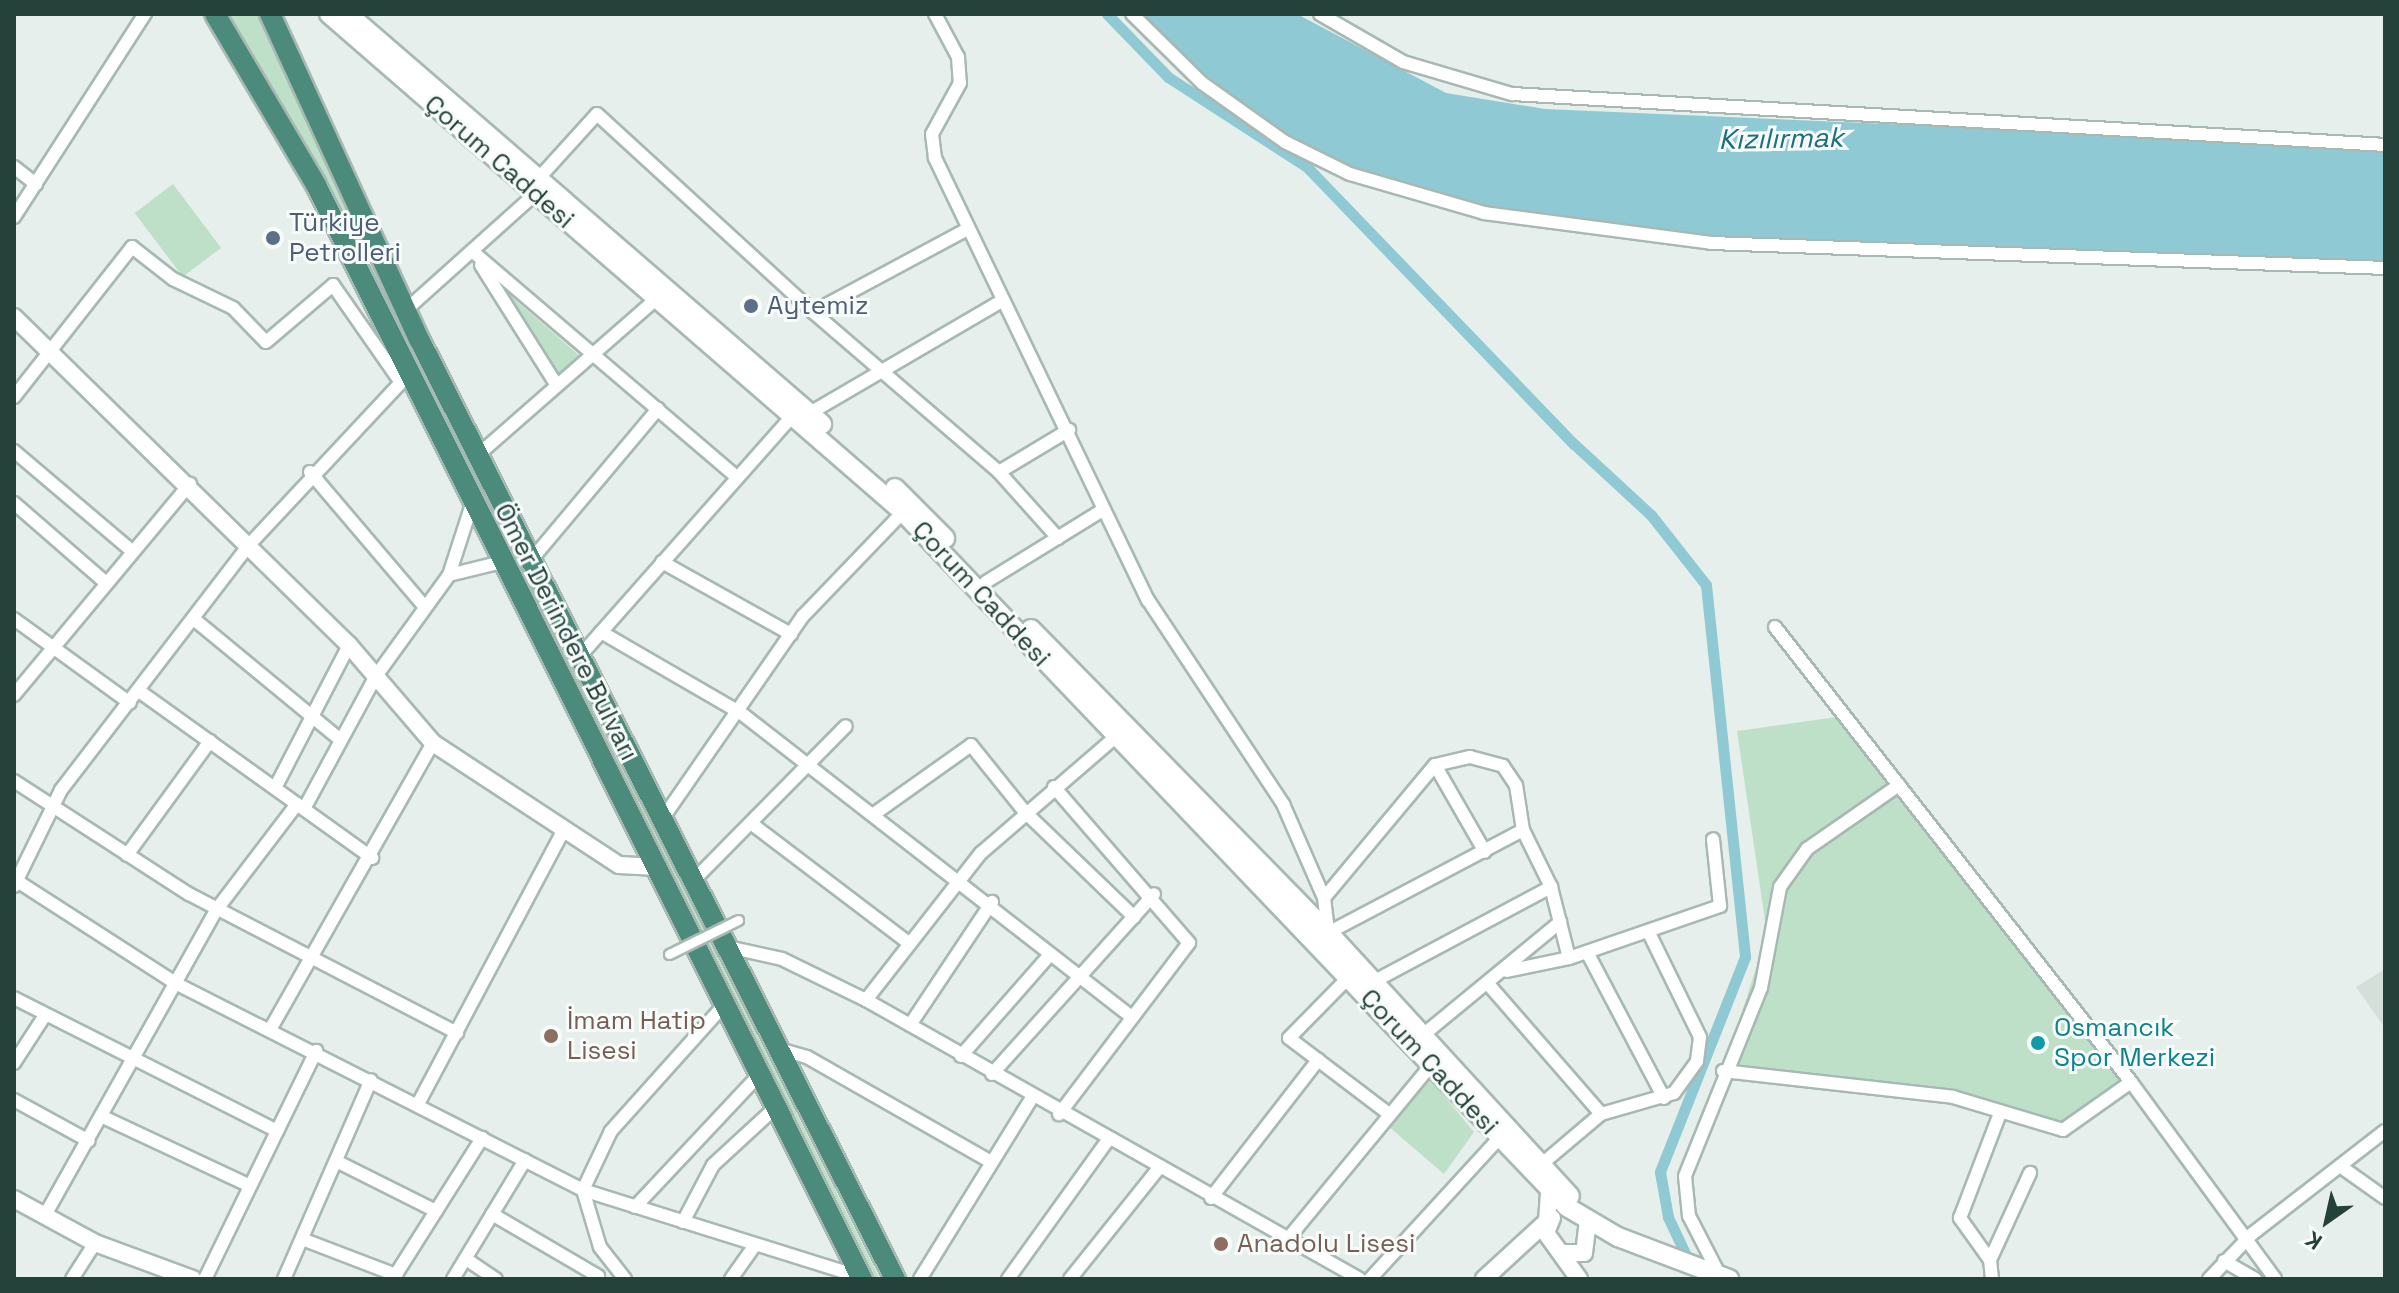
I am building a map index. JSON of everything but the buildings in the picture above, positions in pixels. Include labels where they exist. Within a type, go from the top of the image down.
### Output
[{"type":"highway","name":"Ömer Derindere Bulvarı","points":[[215,14],[316,185],[404,378],[502,562],[760,1074],[851,1277]]},
{"type":"highway","name":"Ömer Derindere Bulvarı","points":[[270,14],[407,309],[895,1279]]},
{"type":"main road","name":"Çorum Caddesi","points":[[329,14],[537,186],[801,414],[903,512],[1322,936],[1373,982],[1543,1163],[1580,1216]]},
{"type":"main road","name":"Çorum Caddesi","points":[[348,14],[656,299],[915,506],[1122,732]]},
{"type":"main road","name":"Çorum Caddesi","points":[[1322,936],[1350,976],[1549,1190],[1580,1216],[1609,1233],[1723,1278]]},
{"type":"street","points":[[14,217],[145,14]]},
{"type":"street","points":[[935,14],[958,57],[960,83],[932,134],[935,158],[1002,301],[1069,430],[1101,511],[1148,600],[1283,804],[1324,898],[1322,936]]},
{"type":"street","points":[[1132,14],[1202,83],[1285,142],[1350,174],[1484,213],[1711,243],[2385,268]]},
{"type":"street","points":[[1320,14],[1403,62],[1512,94],[2385,145]]},
{"type":"street","points":[[407,309],[472,251],[537,186],[597,114],[813,312],[886,370],[999,472],[1058,538]]},
{"type":"street","points":[[14,167],[36,184]]},
{"type":"street","points":[[813,312],[968,229]]},
{"type":"street","points":[[14,397],[48,348],[132,247],[173,279],[233,308],[266,342],[333,285],[404,378],[310,472],[248,546],[195,620],[50,806],[15,882],[177,984],[271,1028],[583,1190],[851,1277]]},
{"type":"street","points":[[472,251],[589,355],[737,477]]},
{"type":"street","points":[[472,251],[556,384]]},
{"type":"street","points":[[479,454],[656,299]]},
{"type":"street","points":[[580,656],[737,477],[801,414],[886,370],[1002,301]]},
{"type":"street","points":[[14,317],[190,484],[349,645],[433,743],[619,865],[657,867]]},
{"type":"street","points":[[532,559],[658,409]]},
{"type":"street","points":[[999,472],[1069,430]]},
{"type":"street","points":[[14,451],[132,551]]},
{"type":"street","points":[[310,472],[425,607]]},
{"type":"street","points":[[14,695],[105,582],[190,484]]},
{"type":"street","points":[[14,503],[105,582]]},
{"type":"street","points":[[44,1217],[136,1061],[217,909],[300,806],[376,676],[449,575],[472,504]]},
{"type":"street","points":[[986,582],[1101,511]]},
{"type":"street","points":[[663,818],[741,713],[791,634],[848,563],[903,512]]},
{"type":"street","points":[[449,575],[502,562]]},
{"type":"street","points":[[662,562],[791,634]]},
{"type":"street","points":[[14,619],[130,703]]},
{"type":"street","points":[[195,620],[338,738]]},
{"type":"street","points":[[1775,627],[2131,1082],[2248,1237],[2275,1279]]},
{"type":"street","points":[[601,632],[741,713],[992,902],[1048,957],[1132,1017]]},
{"type":"street","points":[[275,788],[309,715],[349,645]]},
{"type":"street","points":[[139,691],[372,858]]},
{"type":"street","points":[[694,880],[846,726]]},
{"type":"street","points":[[866,1000],[960,879],[1024,811],[1122,732]]},
{"type":"street","points":[[127,855],[210,741]]},
{"type":"street","points":[[271,1028],[372,858],[433,743]]},
{"type":"street","points":[[874,814],[967,745],[1024,811],[1134,917]]},
{"type":"street","points":[[1324,898],[1435,765],[1470,757],[1503,766],[1516,785],[1523,830],[1551,887],[1569,958]]},
{"type":"street","points":[[1435,765],[1485,852]]},
{"type":"street","points":[[14,781],[217,909],[457,1033]]},
{"type":"street","points":[[1723,1278],[1684,1190],[1723,1071],[1761,988],[1774,903],[1786,874],[1807,849],[1899,785]]},
{"type":"street","points":[[1054,787],[1154,894],[1189,943],[1059,1114]]},
{"type":"street","points":[[752,824],[910,944]]},
{"type":"street","points":[[1322,936],[1523,830]]},
{"type":"street","points":[[418,1104],[563,831]]},
{"type":"street","points":[[1507,971],[1569,958],[1720,906],[1713,839]]},
{"type":"street","points":[[1373,982],[1551,887]]},
{"type":"street","points":[[992,1074],[1154,894]]},
{"type":"street","points":[[910,1025],[992,902]]},
{"type":"street","points":[[669,954],[738,920]]},
{"type":"street","points":[[1423,1035],[1507,971],[1560,922]]},
{"type":"street","points":[[1543,1163],[1601,1114],[1664,1098],[1683,1085],[1701,1045],[1648,931]]},
{"type":"street","points":[[728,947],[782,959],[866,1000],[1107,1141],[1211,1198],[1291,1235],[1360,1279]]},
{"type":"street","points":[[1587,952],[1664,1098]]},
{"type":"street","points":[[961,1056],[1048,957]]},
{"type":"street","points":[[1350,976],[1289,1031],[1318,1060],[1389,1114]]},
{"type":"street","points":[[1489,985],[1601,1114]]},
{"type":"street","points":[[14,998],[277,1131]]},
{"type":"street","points":[[492,1214],[598,1277],[600,1247],[583,1190],[611,1131],[692,1032],[724,1005]]},
{"type":"street","points":[[14,1063],[45,1015]]},
{"type":"street","points":[[779,1049],[807,1057],[991,1162]]},
{"type":"street","points":[[205,1279],[316,1051]]},
{"type":"street","points":[[1211,1198],[1318,1060]]},
{"type":"street","points":[[1291,1235],[1431,1065]]},
{"type":"street","points":[[1723,1071],[1953,1097],[2000,1113],[2070,1129],[2131,1082]]},
{"type":"street","points":[[635,1207],[760,1074]]},
{"type":"street","points":[[284,1279],[371,1080]]},
{"type":"street","points":[[920,1279],[1032,1098]]},
{"type":"street","points":[[14,1100],[89,1141]]},
{"type":"street","points":[[683,1222],[713,1165],[776,1107]]},
{"type":"street","points":[[1992,1279],[1990,1260],[1961,1210],[2000,1113]]},
{"type":"street","points":[[103,1117],[250,1186]]},
{"type":"street","points":[[2209,1279],[2248,1237],[2385,1131]]},
{"type":"street","points":[[302,1239],[394,1277],[482,1138]]},
{"type":"street","points":[[1370,1279],[1499,1138]]},
{"type":"street","points":[[1008,1279],[1107,1141]]},
{"type":"street","points":[[453,1279],[525,1160]]},
{"type":"street","points":[[336,1161],[436,1211]]},
{"type":"street","points":[[2340,1166],[2385,1198]]},
{"type":"street","points":[[1070,1279],[1158,1169]]},
{"type":"street","points":[[1990,1260],[2030,1173]]},
{"type":"street","points":[[1549,1190],[1542,1228],[1579,1279]]},
{"type":"street","points":[[14,1199],[95,1243],[193,1279]]},
{"type":"street","points":[[1484,1279],[1542,1228],[1580,1216],[1589,1244],[1588,1279]]},
{"type":"street","points":[[1561,1253],[1576,1257],[1589,1244],[1609,1233]]},
{"type":"street","points":[[72,1279],[95,1243]]},
{"type":"street","points":[[731,1279],[755,1245]]},
{"type":"street","points":[[600,1247],[625,1279]]},
{"type":"street","points":[[466,1259],[496,1279]]},
{"type":"street","points":[[2224,1261],[2255,1279]]},
{"type":"shaded area","points":[[2385,969],[2385,1028],[2356,987]]},
{"type":"green space","points":[[226,14],[259,14],[475,474],[880,1279],[872,1279],[304,151]]},
{"type":"green space","points":[[173,184],[221,248],[183,277],[135,213]]},
{"type":"green space","points":[[507,293],[581,357],[556,378]]},
{"type":"green space","points":[[1837,717],[2125,1081],[2064,1126],[1953,1097],[1723,1071],[1767,934],[1737,731]]},
{"type":"green space","points":[[1430,1079],[1474,1132],[1444,1174],[1389,1127]]},
{"type":"water","name":"Kızılırmak","points":[[1132,14],[1297,14],[1446,93],[1545,109],[2233,139],[2385,153],[2385,268],[1711,243],[1484,213],[1387,187],[1257,124]]},
{"type":"waterway","points":[[1107,14],[1168,77],[1307,167],[1574,444],[1651,515],[1706,585],[1745,957],[1660,1172],[1668,1217],[1697,1279]]},
{"type":"place","name":"Türkiye Petrolleri","points":[[273,238]]},
{"type":"place","name":"Aytemiz","points":[[751,306]]},
{"type":"place","name":"İmam Hatip Lisesi","points":[[551,1036]]},
{"type":"place","name":"Osmancık Spor Merkezi","points":[[2038,1043]]},
{"type":"place","name":"Anadolu Lisesi","points":[[1221,1244]]}]
